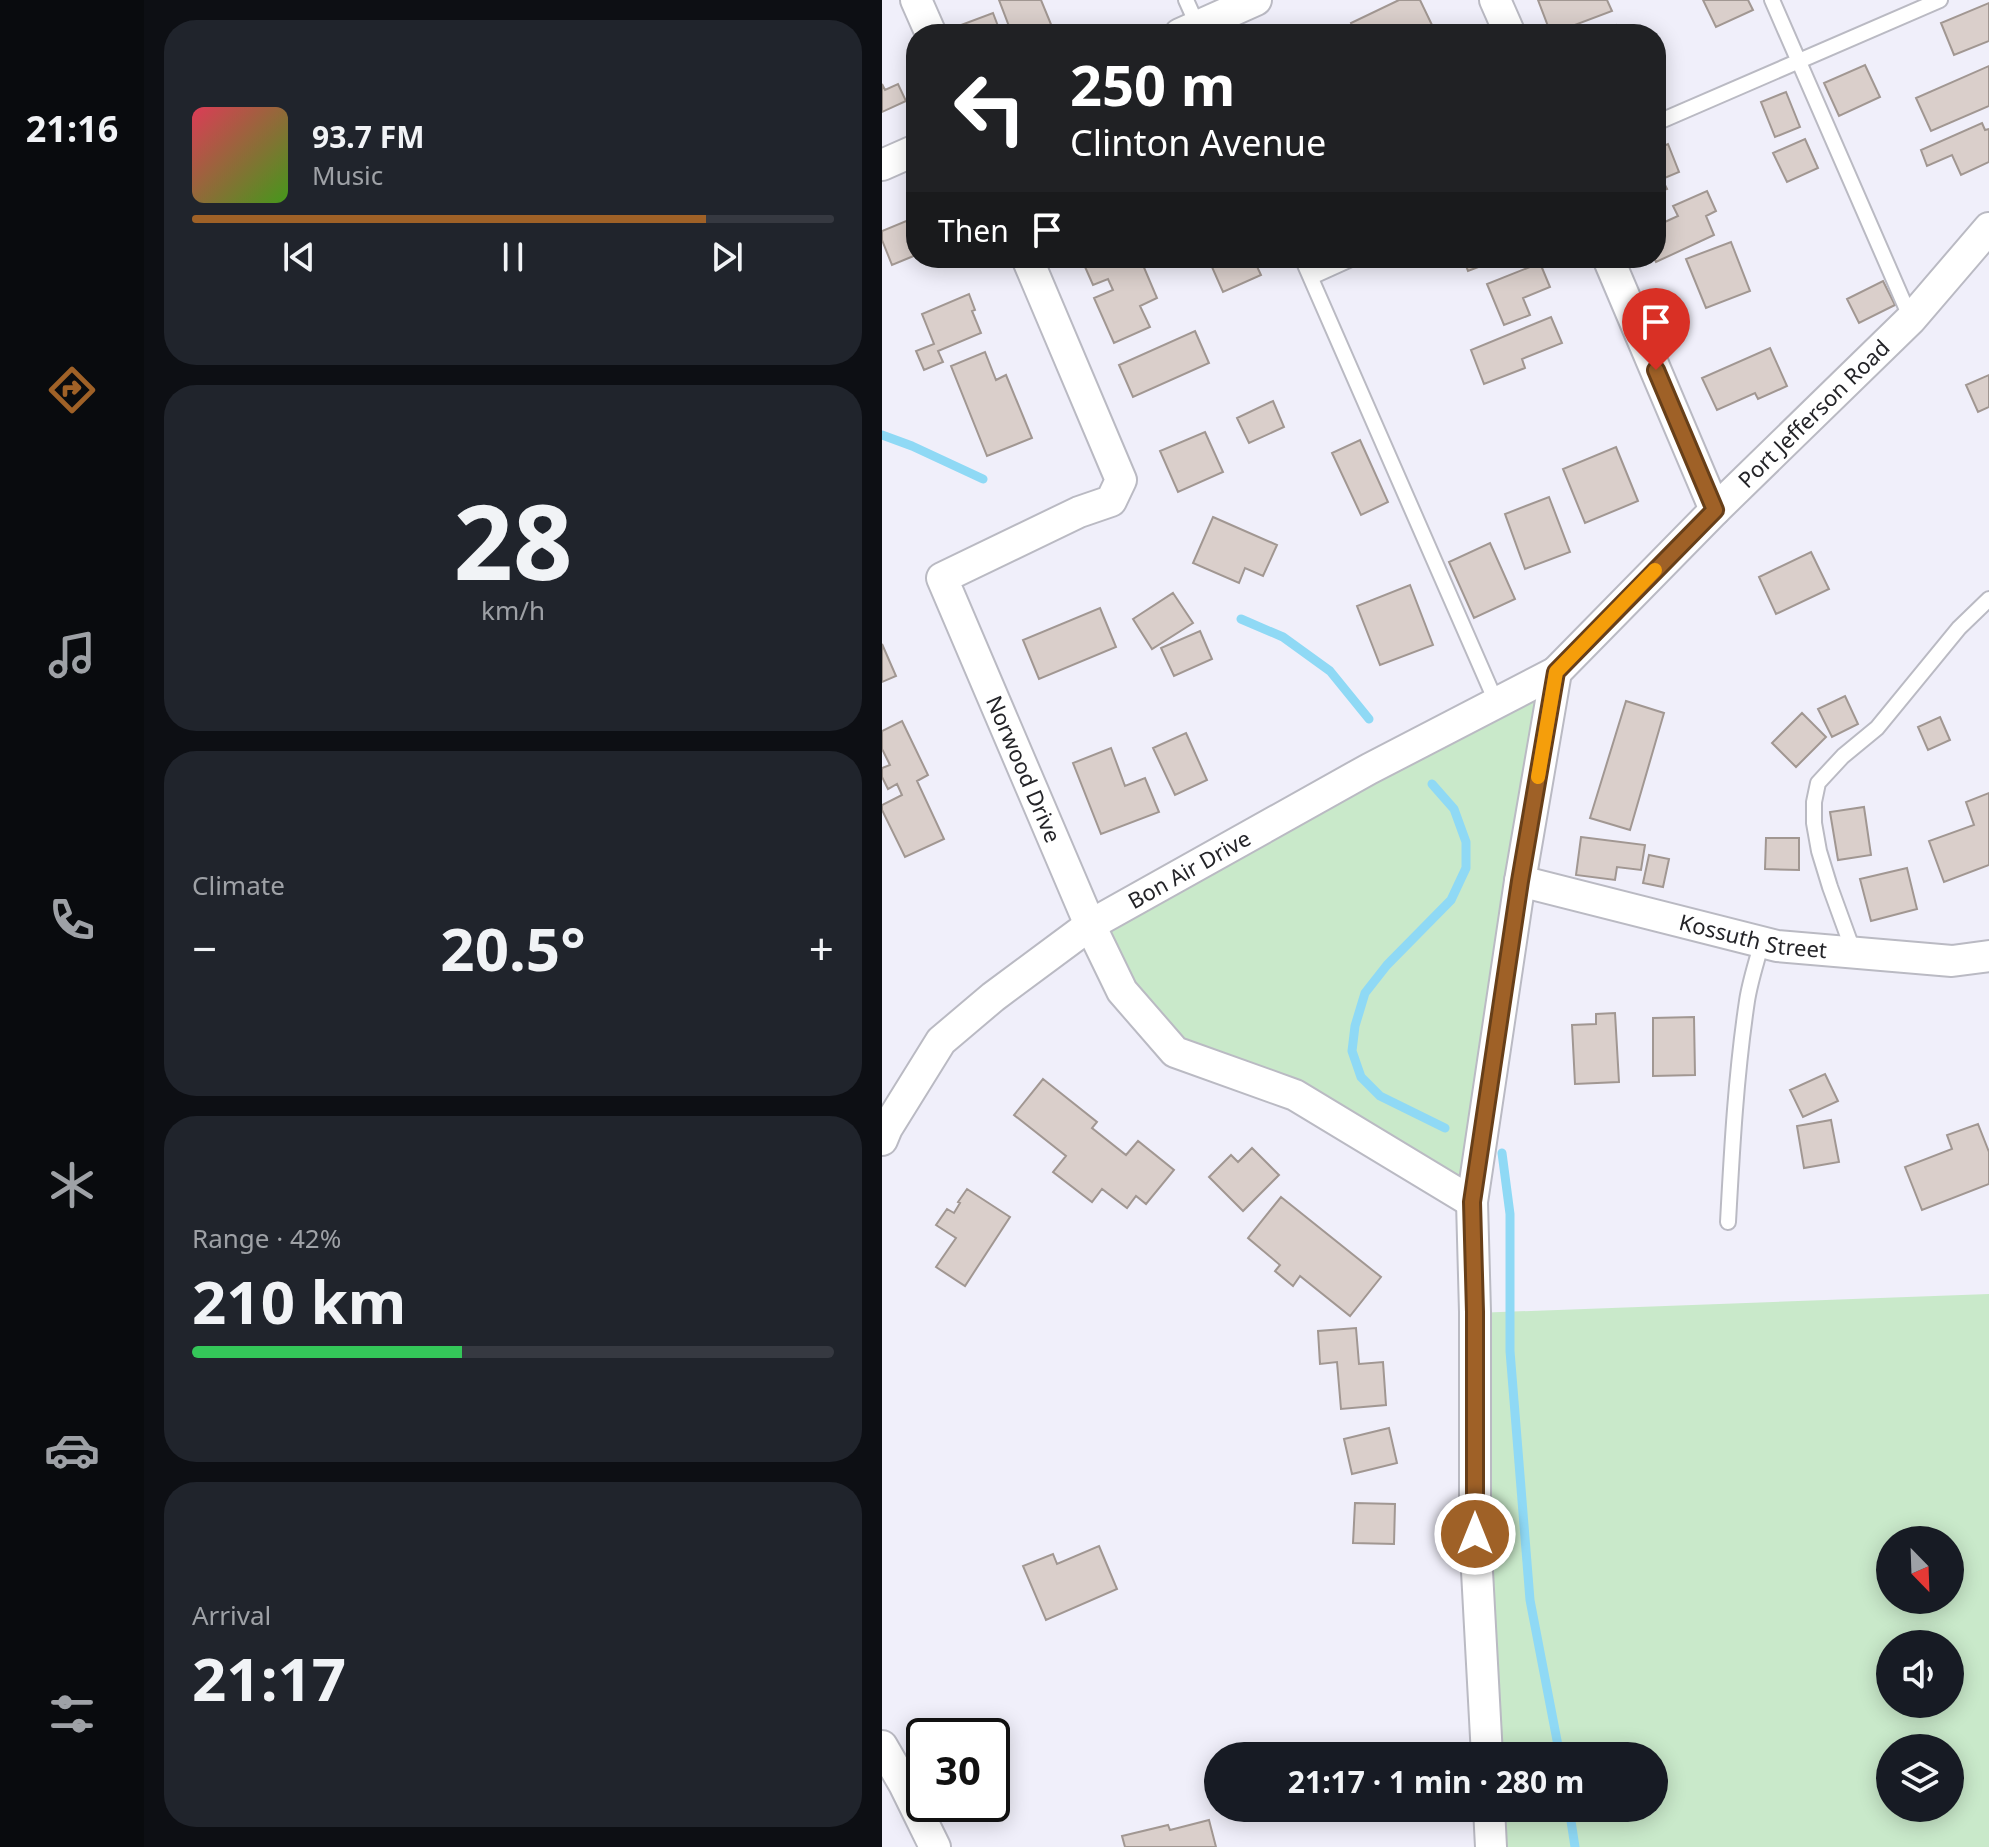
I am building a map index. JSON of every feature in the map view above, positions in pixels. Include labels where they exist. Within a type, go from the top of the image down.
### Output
[{"type":"street","points":[[916,0],[927,24]]},
{"type":"street","points":[[1191,24],[1256,0]]},
{"type":"street","points":[[1495,0],[1506,24]]},
{"type":"street","points":[[882,165],[906,154]]},
{"type":"street","name":"Port Jefferson Road","points":[[1556,672],[1715,510],[1911,319],[1989,228]]},
{"type":"street","name":"Norwood Drive","points":[[1031,268],[1121,480],[1111,501],[1079,512],[942,578],[1090,925],[1122,991],[1175,1052],[1295,1095],[1472,1202]]},
{"type":"street","points":[[1612,268],[1715,510]]},
{"type":"street","points":[[1486,1742],[1475,1534],[1472,1202],[1520,881],[1556,672]]},
{"type":"street","name":"Bon Air Drive","points":[[884,1128],[941,1041],[993,997],[1090,925],[1369,769],[1556,672]]},
{"type":"street","name":"Kossuth Street","points":[[1520,881],[1777,946],[1952,961],[1989,956]]},
{"type":"street","points":[[882,1746],[935,1847]]},
{"type":"street","points":[[1490,1822],[1491,1847]]},
{"type":"lane","points":[[1772,0],[1911,319]]},
{"type":"lane","points":[[1666,119],[1940,0]]},
{"type":"lane","points":[[1307,268],[1497,704]]},
{"type":"lane","points":[[1311,277],[1331,268]]},
{"type":"lane","points":[[1854,953],[1819,851],[1814,823],[1818,783],[1843,756],[1877,728],[1959,628],[1989,599]]},
{"type":"lane","points":[[1728,1222],[1741,1052],[1748,998],[1762,941]]},
{"type":"green space","points":[[1556,672],[1472,1202],[1405,1160],[1175,1052],[1090,925]]},
{"type":"green space","points":[[1989,1294],[1989,1847],[1491,1847],[1490,1822],[1668,1822],[1668,1742],[1487,1742],[1475,1313]]},
{"type":"building","points":[[999,0],[1041,0],[1051,24],[1008,24]]},
{"type":"building","points":[[1399,0],[1420,0],[1432,24],[1351,24]]},
{"type":"building","points":[[1538,0],[1607,0],[1612,11],[1578,24],[1547,24]]},
{"type":"building","points":[[1703,0],[1748,0],[1753,10],[1716,27]]},
{"type":"building","points":[[1989,3],[1989,41],[1954,55],[1941,23]]},
{"type":"building","points":[[993,13],[997,24],[964,24]]},
{"type":"building","points":[[1865,65],[1880,97],[1839,116],[1824,83]]},
{"type":"building","points":[[1989,66],[1989,106],[1931,131],[1916,98]]},
{"type":"building","points":[[882,84],[885,90],[898,84],[906,101],[882,112]]},
{"type":"building","points":[[1786,92],[1800,127],[1775,137],[1761,102]]},
{"type":"building","points":[[1982,123],[1985,130],[1989,129],[1989,162],[1961,175],[1952,155],[1927,166],[1921,150]]},
{"type":"building","points":[[1805,139],[1818,168],[1787,182],[1773,153]]},
{"type":"building","points":[[1666,145],[1679,172],[1666,177]]},
{"type":"building","points":[[1707,191],[1716,211],[1706,216],[1714,235],[1666,257],[1666,221],[1678,216],[1673,206]]},
{"type":"building","points":[[906,221],[906,259],[892,265],[882,240],[882,231]]},
{"type":"building","points":[[1731,242],[1750,291],[1706,308],[1686,259]]},
{"type":"building","points":[[1086,268],[1144,268],[1157,298],[1140,306],[1150,327],[1114,343],[1094,298],[1113,290],[1108,279],[1093,285]]},
{"type":"building","points":[[1212,268],[1258,268],[1261,275],[1223,292]]},
{"type":"building","points":[[1527,268],[1542,268],[1550,287],[1523,298],[1530,315],[1504,325],[1487,284]]},
{"type":"building","points":[[1883,281],[1895,305],[1859,323],[1847,299]]},
{"type":"building","points":[[969,294],[981,333],[938,351],[943,362],[924,370],[916,351],[934,344],[922,314]]},
{"type":"building","points":[[1551,317],[1562,343],[1522,359],[1525,368],[1484,384],[1471,350]]},
{"type":"building","points":[[1195,331],[1209,363],[1133,397],[1119,365]]},
{"type":"building","points":[[1770,348],[1787,386],[1758,399],[1755,393],[1717,410],[1702,378]]},
{"type":"building","points":[[985,352],[996,380],[1006,375],[1032,438],[987,456],[951,366]]},
{"type":"building","points":[[1989,375],[1989,407],[1978,412],[1966,385]]},
{"type":"building","points":[[1273,401],[1284,427],[1249,443],[1237,418]]},
{"type":"building","points":[[1205,432],[1223,472],[1178,492],[1160,451]]},
{"type":"building","points":[[1360,440],[1388,502],[1361,515],[1332,453]]},
{"type":"building","points":[[1616,447],[1638,501],[1585,523],[1563,469]]},
{"type":"building","points":[[1549,497],[1570,552],[1525,569],[1505,514]]},
{"type":"building","points":[[1213,517],[1277,545],[1263,576],[1245,568],[1239,583],[1193,563]]},
{"type":"building","points":[[1490,543],[1515,599],[1474,618],[1449,562]]},
{"type":"building","points":[[1811,552],[1829,589],[1776,614],[1759,577]]},
{"type":"building","points":[[1410,585],[1433,645],[1380,665],[1357,606]]},
{"type":"building","points":[[1173,593],[1193,623],[1152,649],[1133,619]]},
{"type":"building","points":[[1100,608],[1116,647],[1039,679],[1023,640]]},
{"type":"building","points":[[1200,631],[1212,659],[1174,676],[1161,648]]},
{"type":"building","points":[[882,644],[896,676],[882,682]]},
{"type":"building","points":[[1845,696],[1858,724],[1832,737],[1818,709]]},
{"type":"building","points":[[1626,701],[1664,713],[1630,830],[1590,818]]},
{"type":"building","points":[[1802,713],[1826,737],[1796,767],[1772,743]]},
{"type":"building","points":[[1940,717],[1950,740],[1928,750],[1918,727]]},
{"type":"building","points":[[902,721],[928,775],[917,781],[944,839],[905,857],[882,810],[882,805],[902,795],[897,784],[888,789],[882,777],[882,768],[890,765],[882,749],[882,731]]},
{"type":"building","points":[[1186,733],[1207,780],[1175,795],[1153,748]]},
{"type":"building","points":[[1111,748],[1125,786],[1145,778],[1159,812],[1101,834],[1073,763]]},
{"type":"building","points":[[1989,793],[1989,865],[1944,882],[1929,841],[1974,825],[1966,802]]},
{"type":"building","points":[[1864,807],[1871,855],[1838,860],[1830,812]]},
{"type":"building","points":[[1581,837],[1645,845],[1641,870],[1617,867],[1615,880],[1576,875]]},
{"type":"building","points":[[1766,838],[1799,838],[1799,870],[1765,869]]},
{"type":"building","points":[[1649,855],[1669,859],[1663,887],[1643,883]]},
{"type":"building","points":[[1907,868],[1917,909],[1871,921],[1860,879]]},
{"type":"building","points":[[1615,1013],[1619,1082],[1575,1084],[1572,1025],[1596,1024],[1596,1014]]},
{"type":"building","points":[[1694,1017],[1695,1075],[1653,1076],[1653,1018]]},
{"type":"building","points":[[1825,1074],[1838,1101],[1803,1117],[1790,1090]]},
{"type":"building","points":[[1043,1079],[1097,1122],[1092,1128],[1126,1155],[1138,1141],[1174,1170],[1146,1204],[1136,1196],[1127,1208],[1102,1189],[1092,1202],[1053,1172],[1066,1156],[1014,1115]]},
{"type":"building","points":[[1831,1120],[1839,1162],[1804,1168],[1797,1126]]},
{"type":"building","points":[[1978,1124],[1989,1152],[1989,1184],[1922,1210],[1905,1167],[1952,1149],[1947,1135]]},
{"type":"building","points":[[1252,1148],[1279,1175],[1243,1211],[1209,1177],[1231,1155],[1238,1162]]},
{"type":"building","points":[[967,1189],[1010,1217],[965,1286],[936,1267],[956,1238],[936,1225],[947,1209],[954,1213]]},
{"type":"building","points":[[1281,1197],[1381,1277],[1350,1316],[1300,1276],[1293,1286],[1275,1271],[1280,1265],[1248,1238]]},
{"type":"building","points":[[1356,1328],[1359,1364],[1383,1362],[1386,1405],[1341,1409],[1337,1362],[1320,1364],[1318,1331]]},
{"type":"building","points":[[1389,1428],[1397,1463],[1352,1474],[1344,1439]]},
{"type":"building","points":[[1355,1503],[1395,1504],[1394,1544],[1353,1543]]},
{"type":"building","points":[[1099,1546],[1117,1589],[1046,1620],[1023,1566],[1053,1554],[1057,1564]]},
{"type":"building","points":[[1210,1822],[1216,1847],[1125,1847],[1122,1836],[1168,1825],[1170,1830]]},
{"type":"waterway","points":[[882,435],[983,479]]},
{"type":"waterway","points":[[1241,619],[1283,637],[1330,671],[1369,719]]},
{"type":"waterway","points":[[1432,784],[1454,809],[1466,842],[1466,868],[1451,900],[1387,965],[1365,993],[1355,1026],[1352,1051],[1361,1077],[1380,1096],[1445,1128]]},
{"type":"waterway","points":[[1502,1153],[1510,1214],[1510,1351],[1530,1600],[1557,1742]]},
{"type":"waterway","points":[[1571,1822],[1575,1847]]},
{"type":"slow traffic","points":[[1538,777],[1556,672],[1655,570]]},
{"type":"route","points":[[1475,1534],[1472,1202],[1520,881],[1556,672],[1715,510],[1656,370]]}]
